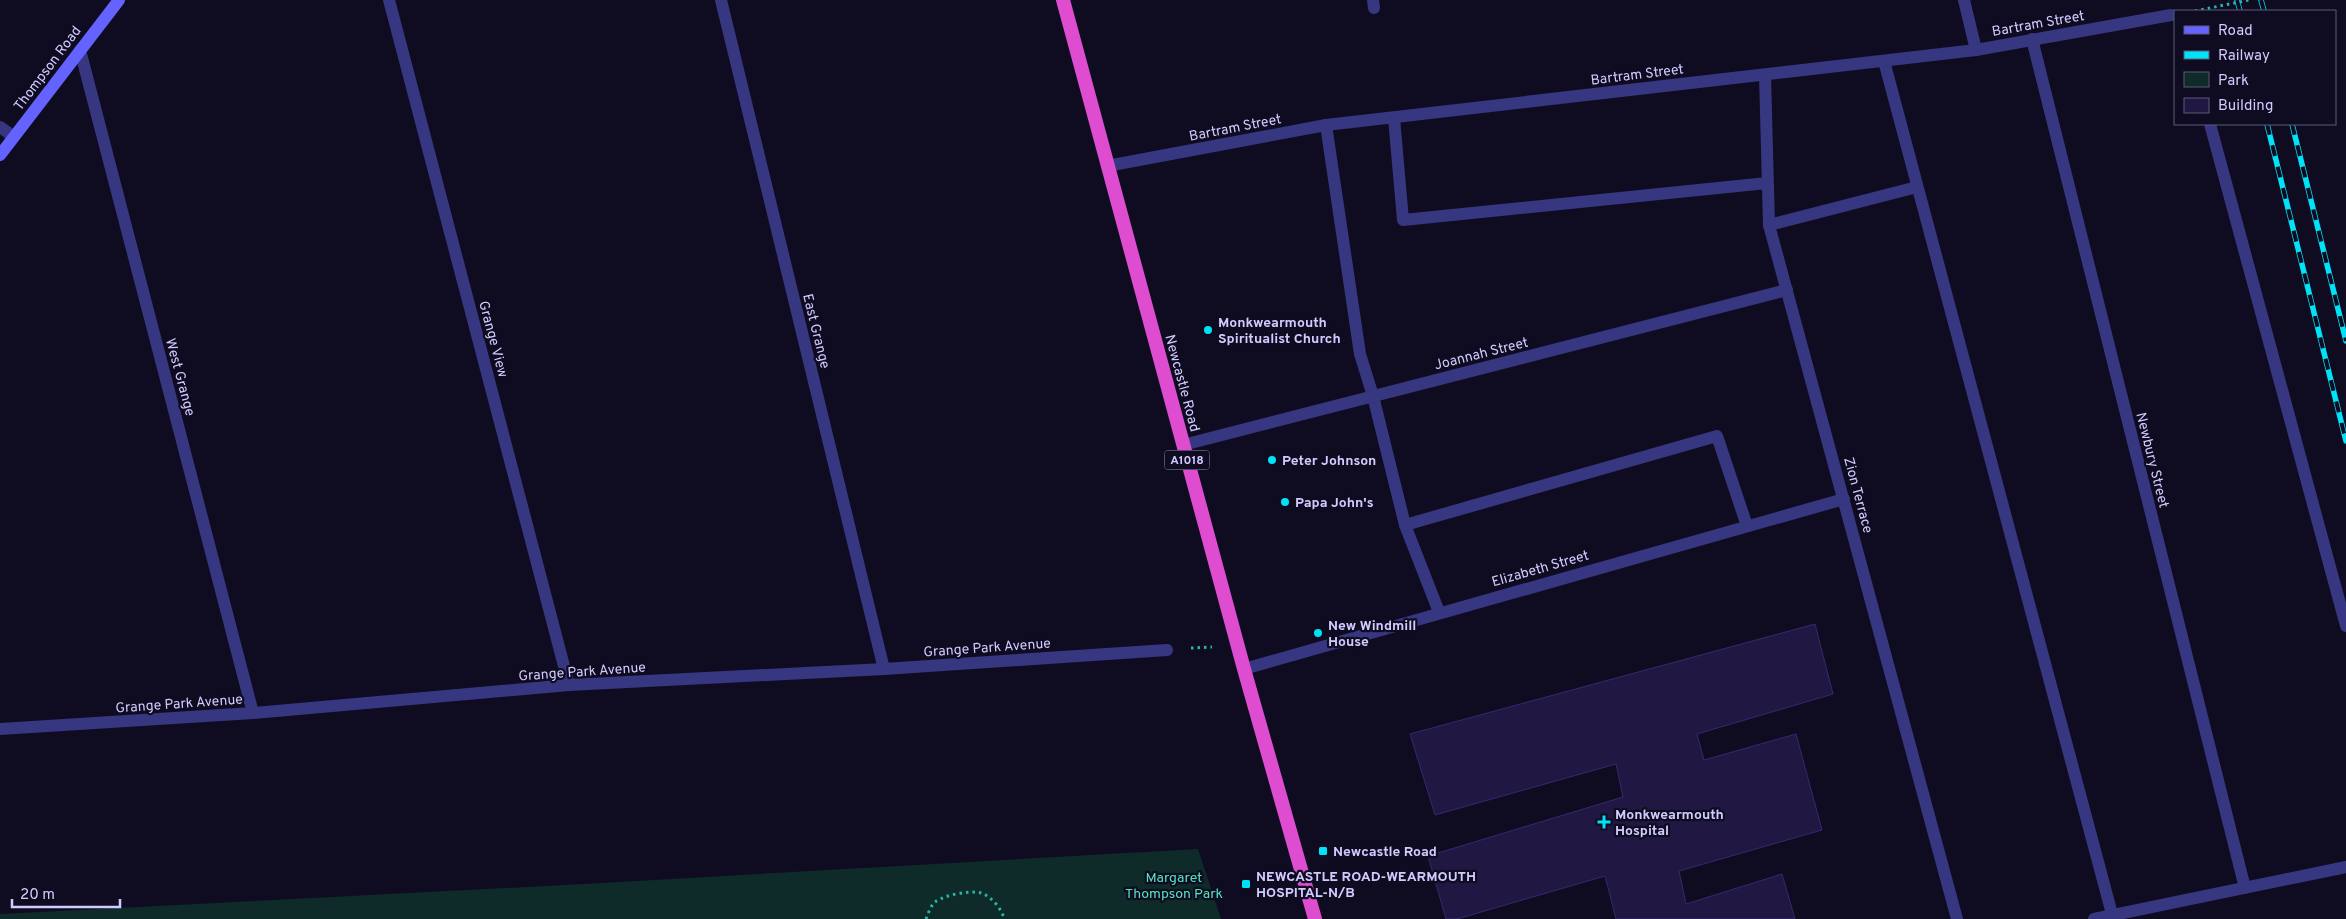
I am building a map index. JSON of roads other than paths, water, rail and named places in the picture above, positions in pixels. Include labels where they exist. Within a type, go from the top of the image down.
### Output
[{"type":"highway","name":"Newcastle Road","points":[[1063,0],[1244,669],[1315,919]]},
{"type":"main road","name":"Thompson Road","points":[[0,155],[119,0]]},
{"type":"street","name":"Grange View","points":[[389,0],[569,685]]},
{"type":"street","name":"East Grange","points":[[721,0],[884,669]]},
{"type":"street","points":[[1964,0],[1976,50]]},
{"type":"street","name":"Bartram Street","points":[[1108,166],[1326,125],[1884,62],[1976,50],[2032,39],[2173,18]]},
{"type":"street","name":"Newbury Street","points":[[2032,39],[2245,888]]},
{"type":"street","name":"West Grange","points":[[80,50],[253,713]]},
{"type":"street","points":[[1884,62],[2112,914]]},
{"type":"street","name":"Zion Terrace","points":[[1764,75],[1769,226],[1957,919]]},
{"type":"street","points":[[1394,118],[1403,220],[1767,183]]},
{"type":"street","points":[[1326,125],[1360,354],[1373,396],[1405,525],[1439,612]]},
{"type":"street","points":[[2210,125],[2346,626]]},
{"type":"street","points":[[0,127],[14,137]]},
{"type":"street","points":[[1769,226],[1917,187]]},
{"type":"street","name":"Joannah Street","points":[[1183,445],[1786,290]]},
{"type":"street","points":[[1405,525],[1717,436],[1747,526]]},
{"type":"street","name":"Elizabeth Street","points":[[1244,669],[1439,612],[1844,499]]},
{"type":"street","name":"Grange Park Avenue","points":[[0,729],[253,713],[569,685],[884,669],[1167,650]]},
{"type":"street","points":[[2094,919],[2346,867]]},
{"type":"railway","points":[[2237,0],[2240,10]]},
{"type":"railway","points":[[2261,0],[2264,10]]},
{"type":"railway","points":[[2267,125],[2346,441]]},
{"type":"railway","points":[[2292,125],[2346,341]]},
{"type":"place","name":"Monkwearmouth Spiritualist Church","points":[[1208,330]]},
{"type":"place","name":"Peter Johnson","points":[[1272,460]]},
{"type":"place","name":"Papa John's","points":[[1285,502]]},
{"type":"place","name":"New Windmill House","points":[[1318,633]]},
{"type":"place","name":"Monkwearmouth Hospital","points":[[1604,822]]},
{"type":"place","name":"Newcastle Road","points":[[1323,851]]},
{"type":"place","name":"NEWCASTLE ROAD-WEARMOUTH HOSPITAL-N/B","points":[[1246,884]]},
{"type":"park label","name":"Margaret Thompson Park","points":[[1174,886]]}]
